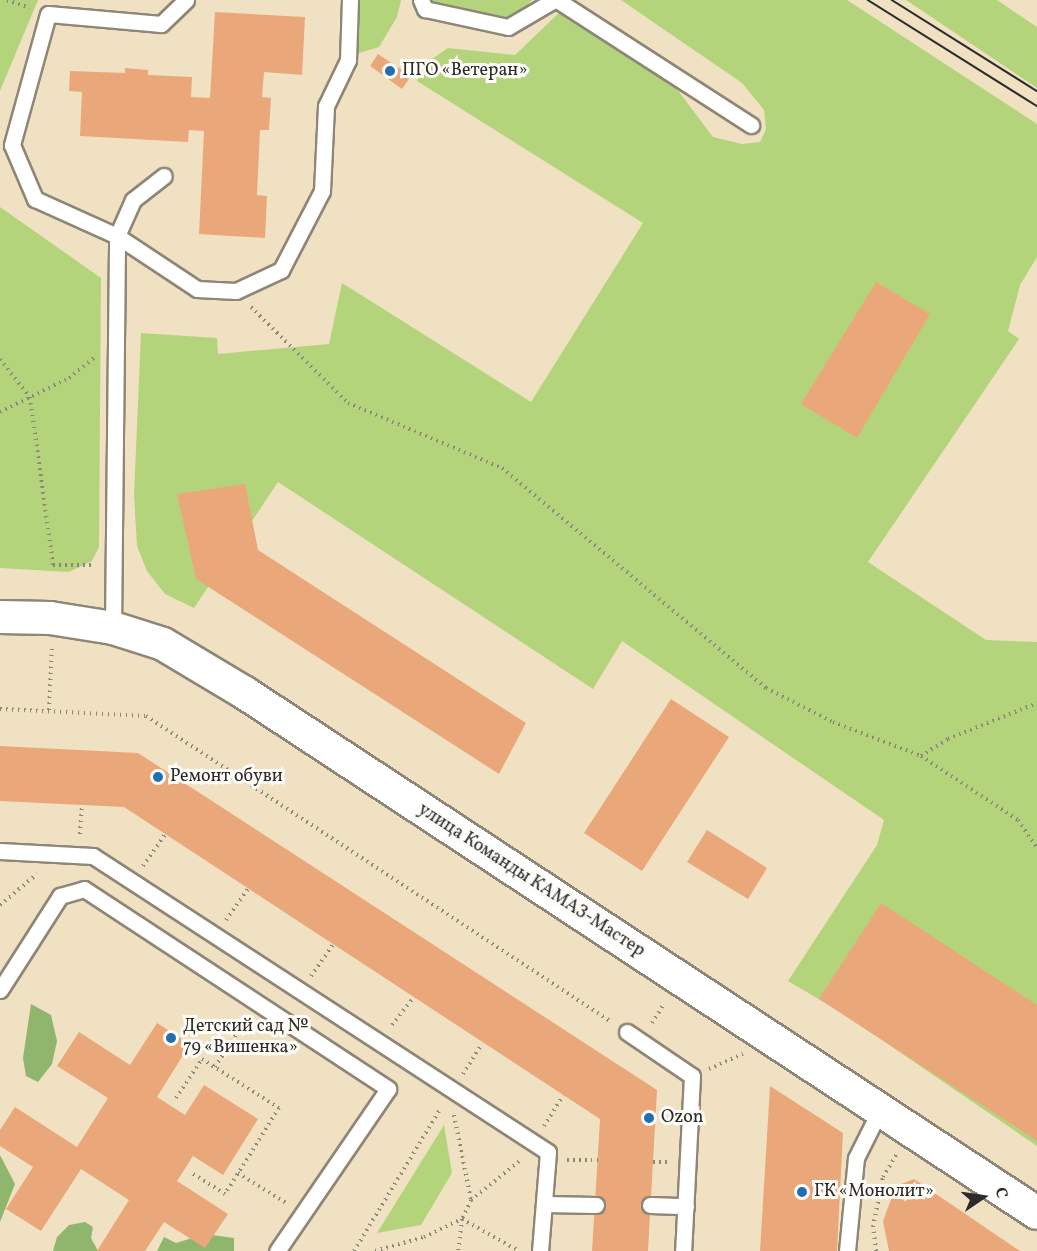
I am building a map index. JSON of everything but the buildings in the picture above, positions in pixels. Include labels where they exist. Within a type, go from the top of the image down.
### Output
[{"type":"street","name":"улица Команды КАМАЗ-Мастер","points":[[0,617],[50,618],[113,628],[163,644],[244,693],[1037,1213]]},
{"type":"lane","points":[[186,0],[161,24],[48,14],[12,145],[35,199],[117,236],[197,289],[236,291],[281,270],[322,191],[326,106],[348,60],[350,0]]},
{"type":"lane","points":[[421,0],[425,9],[508,27],[555,0],[752,125]]},
{"type":"lane","points":[[113,628],[117,236],[133,200],[164,176]]},
{"type":"lane","points":[[0,851],[93,856],[548,1152],[550,1160],[540,1251]]},
{"type":"lane","points":[[0,990],[60,896],[84,889],[388,1089],[277,1251]]},
{"type":"lane","points":[[627,1032],[692,1076],[683,1251]]},
{"type":"lane","points":[[847,1251],[856,1158],[880,1110]]},
{"type":"lane","points":[[545,1204],[596,1205]]},
{"type":"lane","points":[[650,1205],[686,1206]]},
{"type":"path","points":[[236,291],[348,403],[502,468],[765,688],[833,722],[921,756],[1018,820],[1037,848]]},
{"type":"path","points":[[0,412],[69,378],[116,340]]},
{"type":"path","points":[[0,359],[30,397],[53,566],[114,565]]},
{"type":"path","points":[[49,710],[52,637]]},
{"type":"path","points":[[921,756],[948,739],[1037,703]]},
{"type":"path","points":[[0,709],[146,716],[627,1032]]},
{"type":"path","points":[[78,855],[82,805]]},
{"type":"path","points":[[133,882],[165,834]]},
{"type":"path","points":[[0,905],[61,854]]},
{"type":"path","points":[[216,935],[248,888]]},
{"type":"path","points":[[301,991],[333,944]]},
{"type":"path","points":[[640,1041],[680,978]]},
{"type":"path","points":[[380,1042],[414,997]]},
{"type":"path","points":[[214,1068],[256,1002]]},
{"type":"path","points":[[692,1076],[739,1056],[769,1038]]},
{"type":"path","points":[[354,1251],[482,1044]]},
{"type":"path","points":[[176,1098],[202,1059],[279,1108],[225,1194],[190,1172]]},
{"type":"path","points":[[451,1091],[471,1200]]},
{"type":"path","points":[[458,1251],[462,1219],[471,1200],[528,1154],[563,1096]]},
{"type":"path","points":[[876,1251],[873,1227],[883,1177],[911,1131]]},
{"type":"path","points":[[550,1160],[600,1160]]},
{"type":"path","points":[[238,1173],[302,1213]]},
{"type":"path","points":[[375,1251],[424,1236],[462,1219]]},
{"type":"path","points":[[462,1219],[520,1251]]},
{"type":"green space","points":[[0,0],[38,0],[0,91]]},
{"type":"green space","points":[[359,0],[401,0],[397,17],[379,47],[356,54]]},
{"type":"green space","points":[[429,0],[532,0],[516,16],[493,22],[430,4]]},
{"type":"green space","points":[[621,0],[847,0],[1037,124],[1037,257],[1020,285],[1008,331],[1019,339],[868,562],[986,640],[1037,642],[1037,1146],[844,1014],[788,981],[877,845],[884,820],[622,641],[593,689],[278,482],[194,608],[165,594],[147,571],[137,546],[134,495],[141,333],[217,338],[218,354],[329,344],[342,283],[531,402],[643,223],[417,81],[426,63],[448,48],[515,55],[563,9],[673,84],[713,137],[742,144],[760,142],[766,129],[764,110],[742,83]]},
{"type":"green space","points":[[906,0],[997,0],[1037,27],[1037,88]]},
{"type":"green space","points":[[0,207],[101,278],[99,547],[92,561],[69,572],[0,568]]},
{"type":"green space","points":[[31,1004],[51,1015],[57,1041],[52,1064],[38,1082],[26,1076],[23,1058]]},
{"type":"green space","points":[[444,1125],[452,1173],[421,1225],[377,1233]]},
{"type":"green space","points":[[0,1155],[15,1184],[0,1222]]},
{"type":"green space","points":[[85,1222],[93,1227],[91,1238],[98,1251],[53,1251],[57,1237],[69,1225]]},
{"type":"green space","points":[[205,1234],[234,1238],[234,1251],[157,1251],[164,1237],[176,1243]]},
{"type":"tram line","points":[[868,0],[1037,106]]},
{"type":"tram line","points":[[892,0],[1037,91]]},
{"type":"place","name":"ПГО «Ветеран»","points":[[390,71]]},
{"type":"place","name":"Ремонт обуви","points":[[158,777]]},
{"type":"place","name":"Детский сад № 79 «Вишенка»","points":[[171,1038]]},
{"type":"place","name":"Ozon","points":[[649,1118]]},
{"type":"place","name":"ГК «Монолит»","points":[[802,1192]]}]
